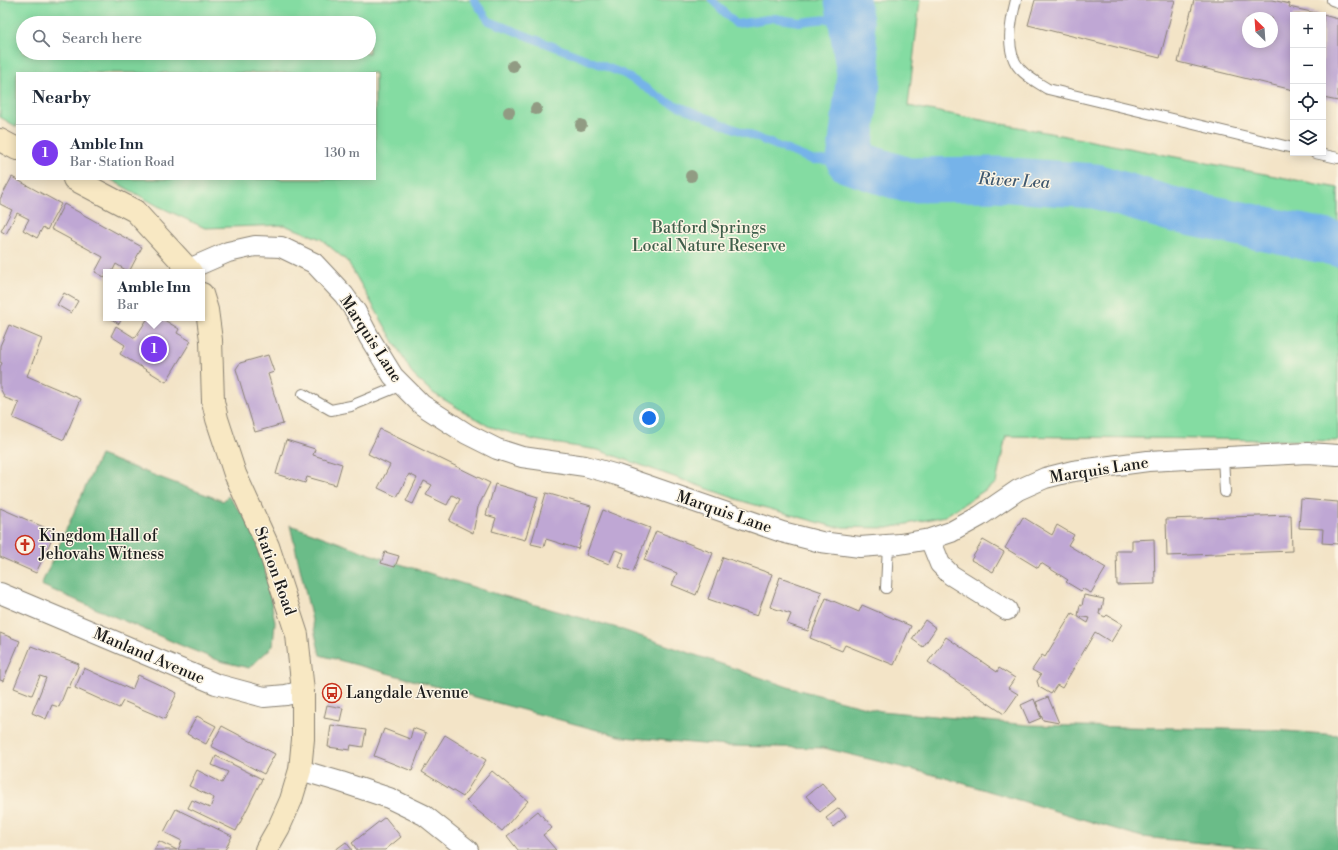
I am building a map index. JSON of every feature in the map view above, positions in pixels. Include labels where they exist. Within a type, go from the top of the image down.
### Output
[{"type":"main road","points":[[0,140],[16,148]]},
{"type":"main road","points":[[76,180],[135,212],[189,269]]},
{"type":"main road","name":"Station Road","points":[[205,304],[211,340],[213,401],[217,420],[236,474],[268,546],[297,635],[303,691],[303,740],[300,770],[291,800],[279,827],[266,850]]},
{"type":"street","name":"Marquis Lane","points":[[192,269],[228,252],[256,246],[281,247],[314,263],[344,295],[356,312],[369,338],[389,370],[402,385],[422,405],[467,434],[497,449],[522,458],[584,466],[617,475],[782,532],[821,542],[860,547],[930,539],[951,532],[980,516],[1018,490],[1045,478],[1073,471],[1148,461],[1308,453],[1338,455]]},
{"type":"street","points":[[930,539],[940,564],[951,575],[1007,610]]},
{"type":"street","name":"Manland Avenue","points":[[0,593],[216,684],[264,696],[286,695],[303,691]]},
{"type":"street","points":[[300,770],[369,791],[403,805],[424,815],[468,850]]},
{"type":"lane","points":[[1016,0],[1010,25],[1010,40],[1013,56],[1019,68],[1030,79],[1048,89],[1290,147]]},
{"type":"lane","points":[[1332,0],[1338,2]]},
{"type":"lane","points":[[1326,155],[1338,158]]},
{"type":"lane","points":[[303,394],[331,410],[350,406],[402,385]]},
{"type":"lane","points":[[1223,458],[1225,492]]},
{"type":"lane","points":[[886,588],[888,545]]},
{"type":"green space","name":"Batford Springs Local Nature Reserve","points":[[0,0],[920,0],[908,106],[1338,188],[1338,441],[1006,436],[996,483],[945,516],[888,528],[835,527],[745,502],[598,450],[534,440],[488,426],[433,393],[413,375],[348,262],[321,239],[284,225],[205,228],[158,206],[112,180],[376,180],[376,72],[16,72],[16,126],[0,117]]},
{"type":"green space","points":[[100,455],[223,501],[228,496],[254,529],[261,548],[275,622],[273,646],[249,668],[220,661],[41,585]]},
{"type":"green space","points":[[290,525],[384,559],[486,591],[614,627],[791,688],[881,711],[1029,725],[1272,730],[1338,735],[1338,850],[1274,850],[1142,837],[942,777],[824,748],[726,746],[623,737],[320,655]]},
{"type":"building","points":[[1035,0],[1175,0],[1160,58],[1028,25]]},
{"type":"building","points":[[1194,0],[1272,0],[1290,4],[1289,7],[1311,12],[1290,12],[1290,89],[1178,62]]},
{"type":"building","points":[[1326,16],[1338,19],[1338,101],[1326,99]]},
{"type":"building","points":[[12,177],[61,204],[47,230],[43,227],[37,238],[23,230],[29,219],[17,213],[6,234],[1,231],[12,210],[0,204],[0,199]]},
{"type":"building","points":[[64,204],[142,247],[131,269],[124,269],[116,264],[114,269],[103,269],[103,276],[95,272],[103,257],[51,229]]},
{"type":"building","points":[[64,293],[78,301],[71,313],[57,305]]},
{"type":"building","points":[[146,321],[166,321],[179,329],[177,333],[191,341],[166,382],[120,354],[125,345],[111,336],[116,326],[135,338]]},
{"type":"building","points":[[9,325],[42,339],[27,376],[81,399],[64,440],[13,418],[19,403],[5,398],[0,388],[0,367],[2,363],[0,362],[0,346]]},
{"type":"building","points":[[268,355],[274,372],[268,374],[283,424],[255,432],[236,369],[240,363]]},
{"type":"building","points":[[380,429],[490,483],[478,507],[473,533],[449,521],[460,499],[452,495],[447,505],[426,495],[432,485],[424,481],[413,504],[406,501],[417,478],[409,474],[397,497],[378,488],[390,465],[368,454]]},
{"type":"building","points":[[286,440],[315,449],[313,455],[342,464],[336,485],[307,477],[305,483],[276,474]]},
{"type":"building","points":[[495,484],[538,497],[525,540],[492,531],[496,518],[486,515]]},
{"type":"building","points":[[546,493],[591,506],[578,549],[546,539],[544,547],[531,544]]},
{"type":"building","points":[[1301,499],[1338,502],[1338,544],[1322,543],[1323,529],[1299,528]]},
{"type":"building","name":"Kingdom Hall of Jehovahs Witness","points":[[0,508],[55,532],[36,573],[0,557]]},
{"type":"building","points":[[603,510],[650,528],[633,572],[619,567],[624,553],[615,550],[609,564],[586,555]]},
{"type":"building","points":[[1291,515],[1292,551],[1167,556],[1166,519]]},
{"type":"building","points":[[1023,517],[1052,535],[1057,525],[1074,535],[1068,545],[1106,568],[1091,593],[1083,589],[1081,591],[1066,582],[1068,580],[1041,563],[1038,568],[1005,548]]},
{"type":"building","points":[[656,531],[713,553],[696,595],[672,585],[677,573],[644,560]]},
{"type":"building","points":[[1154,539],[1155,584],[1117,585],[1116,551],[1132,551],[1132,540]]},
{"type":"building","points":[[983,540],[1004,552],[993,572],[971,560]]},
{"type":"building","points":[[385,552],[399,556],[395,567],[381,563]]},
{"type":"building","points":[[723,557],[772,574],[757,616],[708,599]]},
{"type":"building","points":[[780,577],[822,592],[808,631],[787,624],[791,614],[770,607]]},
{"type":"building","points":[[1084,595],[1104,599],[1102,609],[1100,609],[1099,614],[1105,617],[1107,615],[1122,624],[1111,642],[1095,632],[1062,688],[1057,685],[1051,694],[1039,687],[1037,681],[1041,675],[1032,670],[1042,655],[1045,657],[1072,613],[1088,623],[1090,618],[1078,616]]},
{"type":"building","points":[[826,598],[859,612],[862,605],[911,626],[894,665],[845,645],[842,651],[810,638]]},
{"type":"building","points":[[925,620],[936,628],[923,647],[912,639]]},
{"type":"building","points":[[0,633],[20,641],[3,681],[0,680]]},
{"type":"building","points":[[946,637],[997,672],[999,668],[1015,678],[1008,688],[1018,694],[1004,714],[928,662]]},
{"type":"building","points":[[31,646],[79,664],[59,707],[52,705],[46,719],[32,713],[46,678],[40,676],[32,695],[14,688]]},
{"type":"building","points":[[84,668],[132,690],[138,675],[177,693],[165,719],[123,701],[119,708],[75,688]]},
{"type":"building","points":[[1048,697],[1059,723],[1043,720],[1036,702]]},
{"type":"building","points":[[1034,699],[1041,718],[1029,723],[1021,705]]},
{"type":"building","points":[[327,705],[343,708],[340,721],[324,718]]},
{"type":"building","points":[[197,716],[216,726],[206,744],[187,734]]},
{"type":"building","points":[[331,725],[366,730],[363,747],[351,745],[350,750],[328,747]]},
{"type":"building","points":[[222,726],[275,754],[264,774],[211,746]]},
{"type":"building","points":[[413,728],[426,733],[412,771],[374,756],[384,729],[410,739]]},
{"type":"building","points":[[445,735],[486,760],[463,797],[422,772]]},
{"type":"building","points":[[216,756],[262,779],[236,831],[188,808],[192,800],[210,808],[214,798],[189,786],[197,770],[222,783],[228,772],[212,765]]},
{"type":"building","points":[[492,771],[528,801],[502,831],[466,801]]},
{"type":"building","points":[[822,783],[836,799],[820,812],[806,796]]},
{"type":"building","points":[[839,808],[846,816],[833,827],[826,818]]},
{"type":"building","points":[[176,809],[232,836],[225,850],[178,850],[182,841],[164,832]]},
{"type":"building","points":[[538,811],[552,828],[543,835],[556,850],[518,850],[507,836]]},
{"type":"building","points":[[385,817],[401,837],[385,850],[357,850],[352,843]]},
{"type":"building","points":[[159,841],[177,850],[154,850]]},
{"type":"building","points":[[346,842],[352,850],[335,850]]},
{"type":"waterway","points":[[474,0],[489,21],[624,74],[666,101],[812,160],[849,161]]},
{"type":"waterway","points":[[712,0],[736,24],[774,18],[799,22],[828,19],[851,22]]},
{"type":"waterway","name":"River Lea","points":[[847,0],[859,74],[849,161],[907,180],[996,179],[1095,186],[1174,210],[1338,244]]},
{"type":"place","name":"Amble Inn","points":[[154,349]]},
{"type":"place","name":"Kingdom Hall of Jehovahs Witness","points":[[25,545]]},
{"type":"place","name":"Langdale Avenue","points":[[332,693]]}]
